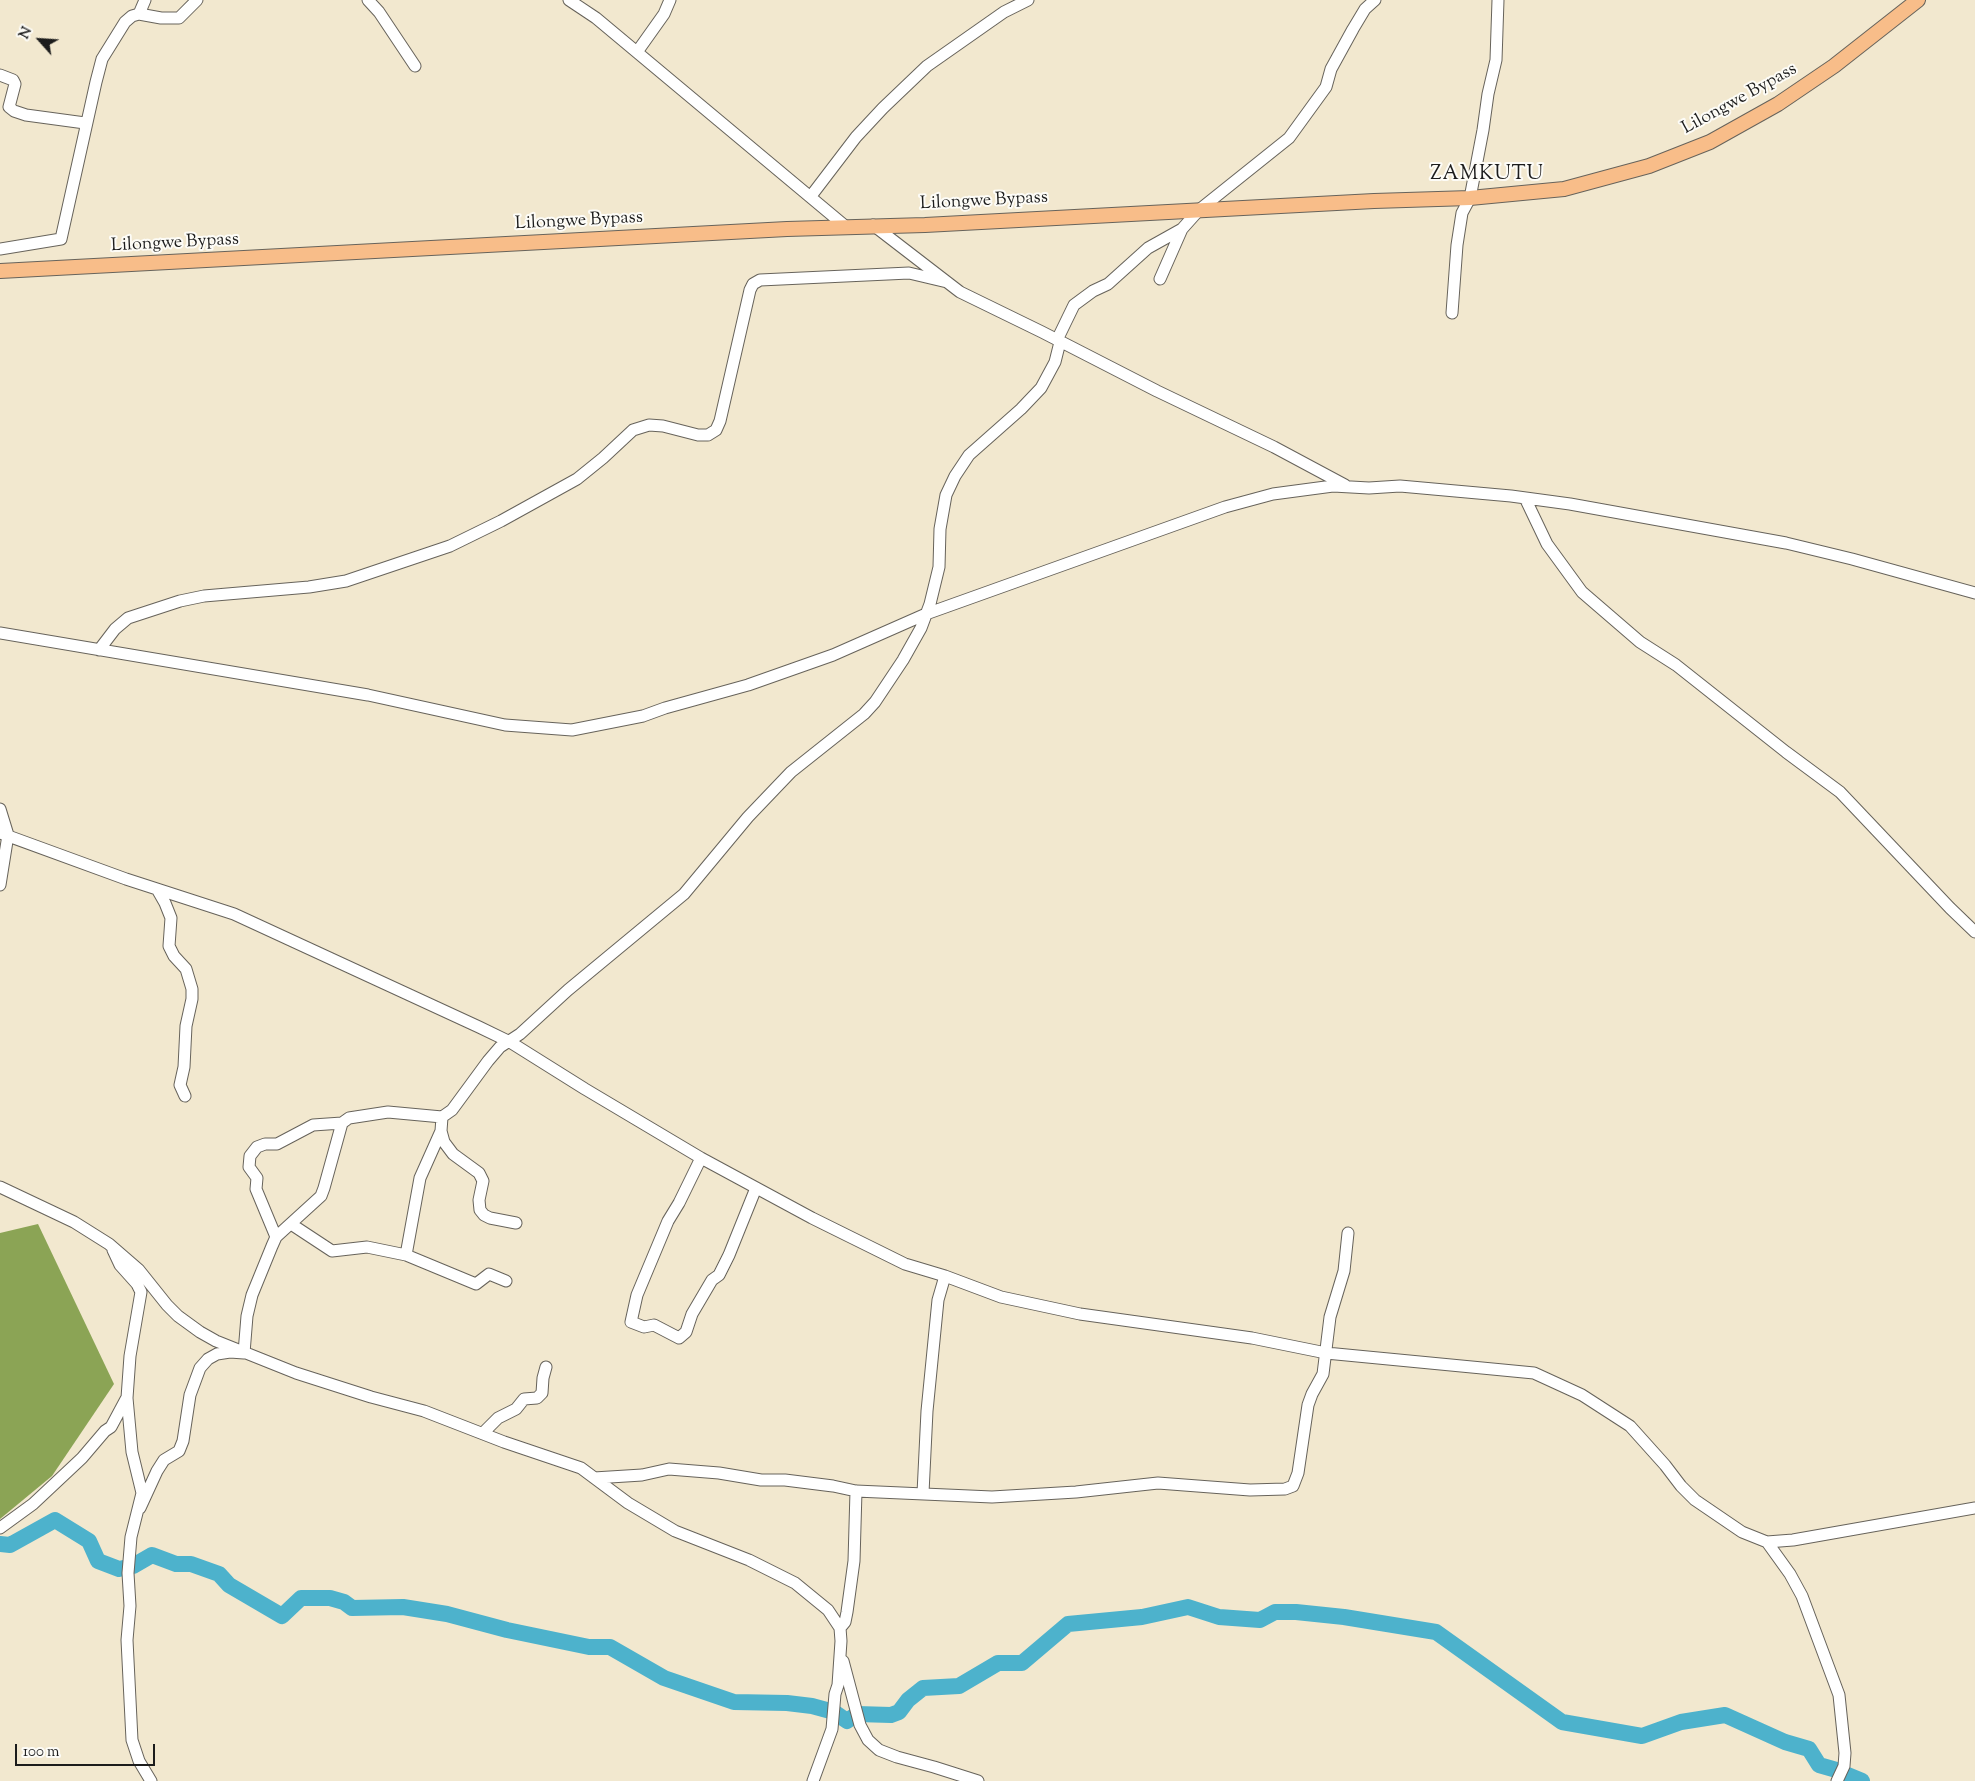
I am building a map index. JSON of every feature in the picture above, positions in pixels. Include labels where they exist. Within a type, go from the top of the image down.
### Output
[{"type":"main road","name":"Lilongwe Bypass","points":[[0,271],[845,226],[925,225],[1470,198],[1539,192],[1588,183],[1650,166],[1710,142],[1786,99],[1834,66],[1918,0]]},
{"type":"street","points":[[140,14],[145,0]]},
{"type":"street","points":[[0,249],[61,239],[85,123],[102,59],[125,22],[132,16],[140,14],[162,18],[179,18],[197,0]]},
{"type":"street","points":[[368,0],[379,12],[415,66]]},
{"type":"street","points":[[569,0],[582,4],[845,226]]},
{"type":"street","points":[[637,52],[664,14],[670,0]]},
{"type":"street","points":[[811,196],[856,137],[927,66],[1004,12],[1028,0]]},
{"type":"street","points":[[1160,279],[1182,229],[1199,210],[1289,138],[1326,87],[1331,69],[1353,29],[1374,0]]},
{"type":"street","points":[[1452,313],[1457,245],[1462,214],[1470,198],[1488,94],[1496,60],[1498,0]]},
{"type":"street","points":[[0,75],[12,80],[15,84],[9,107],[14,111],[26,115],[85,123]]},
{"type":"street","points":[[873,225],[960,292],[1157,391],[1274,447],[1346,486]]},
{"type":"street","points":[[276,1237],[256,1189],[257,1178],[250,1167],[250,1156],[257,1147],[265,1144],[277,1144],[313,1125],[342,1123],[349,1118],[388,1112],[442,1117],[452,1110],[500,1047],[510,1042],[684,894],[748,818],[790,772],[864,714],[875,702],[894,673],[926,614],[939,567],[940,529],[949,486],[969,455],[1027,404],[1041,388],[1055,362],[1059,341],[1074,305],[1093,291],[1108,284],[1148,248],[1182,229]]},
{"type":"street","points":[[99,650],[121,622],[173,603],[204,596],[309,587],[346,581],[450,546],[501,521],[577,479],[597,464],[633,430],[649,425],[664,426],[708,435],[716,430],[720,421],[750,290],[753,284],[760,280],[909,273],[947,282]]},
{"type":"street","points":[[0,633],[368,695],[505,725],[572,730],[643,716],[664,708],[748,685],[833,655],[926,614],[1166,527],[1250,499],[1289,492],[1346,486],[1370,488],[1400,486],[1570,504],[1786,543],[1975,593]]},
{"type":"street","points":[[1525,498],[1547,544],[1582,592],[1629,633],[1676,665],[1840,792],[1975,932]]},
{"type":"street","points":[[0,809],[4,834],[0,886]]},
{"type":"street","points":[[4,834],[91,867],[234,914],[298,942],[510,1042],[701,1158],[886,1256],[1001,1297],[1062,1311],[1252,1338],[1326,1353],[1534,1373],[1582,1395],[1630,1426],[1695,1500],[1742,1532],[1767,1542],[1793,1540],[1975,1508]]},
{"type":"street","points":[[157,889],[166,903],[171,918],[168,946],[186,969],[192,989],[192,999],[186,1026],[184,1068],[180,1085],[185,1096]]},
{"type":"street","points":[[442,1117],[441,1131],[444,1142],[453,1154],[479,1173],[483,1181],[479,1200],[480,1210],[490,1218],[516,1223]]},
{"type":"street","points":[[244,1353],[247,1316],[252,1295],[276,1237],[321,1196],[342,1123]]},
{"type":"street","points":[[406,1255],[420,1178],[441,1131]]},
{"type":"street","points":[[701,1158],[668,1221],[637,1295],[631,1322],[644,1327],[654,1326],[679,1338],[686,1332],[697,1306],[712,1280],[719,1275],[729,1255],[756,1188]]},
{"type":"street","points":[[0,1187],[74,1222],[109,1244],[139,1270],[178,1316],[200,1332],[244,1353],[296,1374],[424,1411],[504,1442],[581,1468],[628,1503],[676,1531],[749,1560],[795,1583],[828,1610],[840,1628],[841,1654],[832,1729],[813,1781]]},
{"type":"street","points":[[291,1224],[332,1251],[367,1247],[406,1255],[476,1284],[488,1274],[506,1281]]},
{"type":"street","points":[[594,1478],[642,1475],[669,1469],[720,1473],[761,1480],[785,1480],[856,1491],[992,1497],[1050,1494],[1158,1483],[1272,1491],[1293,1486],[1298,1473],[1308,1405],[1323,1374],[1330,1317],[1344,1271],[1348,1233]]},
{"type":"street","points":[[109,1244],[120,1265],[137,1284],[140,1292],[130,1356],[127,1398],[132,1452],[142,1493],[140,1508]]},
{"type":"street","points":[[923,1493],[927,1411],[938,1300],[945,1276]]},
{"type":"street","points":[[151,1779],[134,1749],[130,1730],[127,1640],[130,1606],[128,1574],[131,1537],[140,1508],[157,1471],[164,1460],[179,1451],[183,1441],[190,1395],[200,1368],[208,1359],[217,1354],[230,1352],[244,1353]]},
{"type":"street","points":[[483,1433],[498,1418],[516,1409],[524,1399],[537,1398],[542,1393],[546,1367]]},
{"type":"street","points":[[0,1528],[33,1504],[82,1458],[105,1430],[111,1427],[127,1398]]},
{"type":"street","points":[[111,1427],[122,1430],[130,1437]]},
{"type":"street","points":[[840,1628],[845,1622],[854,1561],[856,1491]]},
{"type":"street","points":[[1767,1542],[1790,1574],[1802,1596],[1838,1696],[1845,1754],[1844,1766],[1837,1781]]},
{"type":"street","points":[[841,1654],[860,1725],[868,1740],[879,1750],[897,1757],[944,1769],[978,1781]]},
{"type":"green space","points":[[38,1224],[114,1384],[52,1476],[0,1519],[0,1233]]},
{"type":"waterway","points":[[0,1544],[10,1545],[55,1520],[89,1541],[98,1561],[119,1569],[133,1566],[152,1555],[176,1564],[191,1564],[219,1574],[229,1585],[282,1616],[301,1598],[330,1598],[344,1602],[352,1608],[403,1607],[447,1614],[507,1630],[589,1647],[610,1647],[664,1678],[734,1702],[787,1703],[812,1706],[834,1712],[847,1721],[857,1714],[891,1715],[899,1712],[908,1700],[923,1688],[959,1686],[998,1663],[1022,1663],[1068,1624],[1142,1617],[1188,1607],[1219,1617],[1260,1620],[1275,1612],[1296,1612],[1344,1617],[1436,1632],[1562,1722],[1642,1736],[1681,1722],[1725,1715],[1785,1742],[1809,1749],[1819,1765],[1840,1771]]},
{"type":"waterway","points":[[1845,1774],[1862,1781]]},
{"type":"district","name":"ZAMKUTU","points":[[1487,176]]}]
